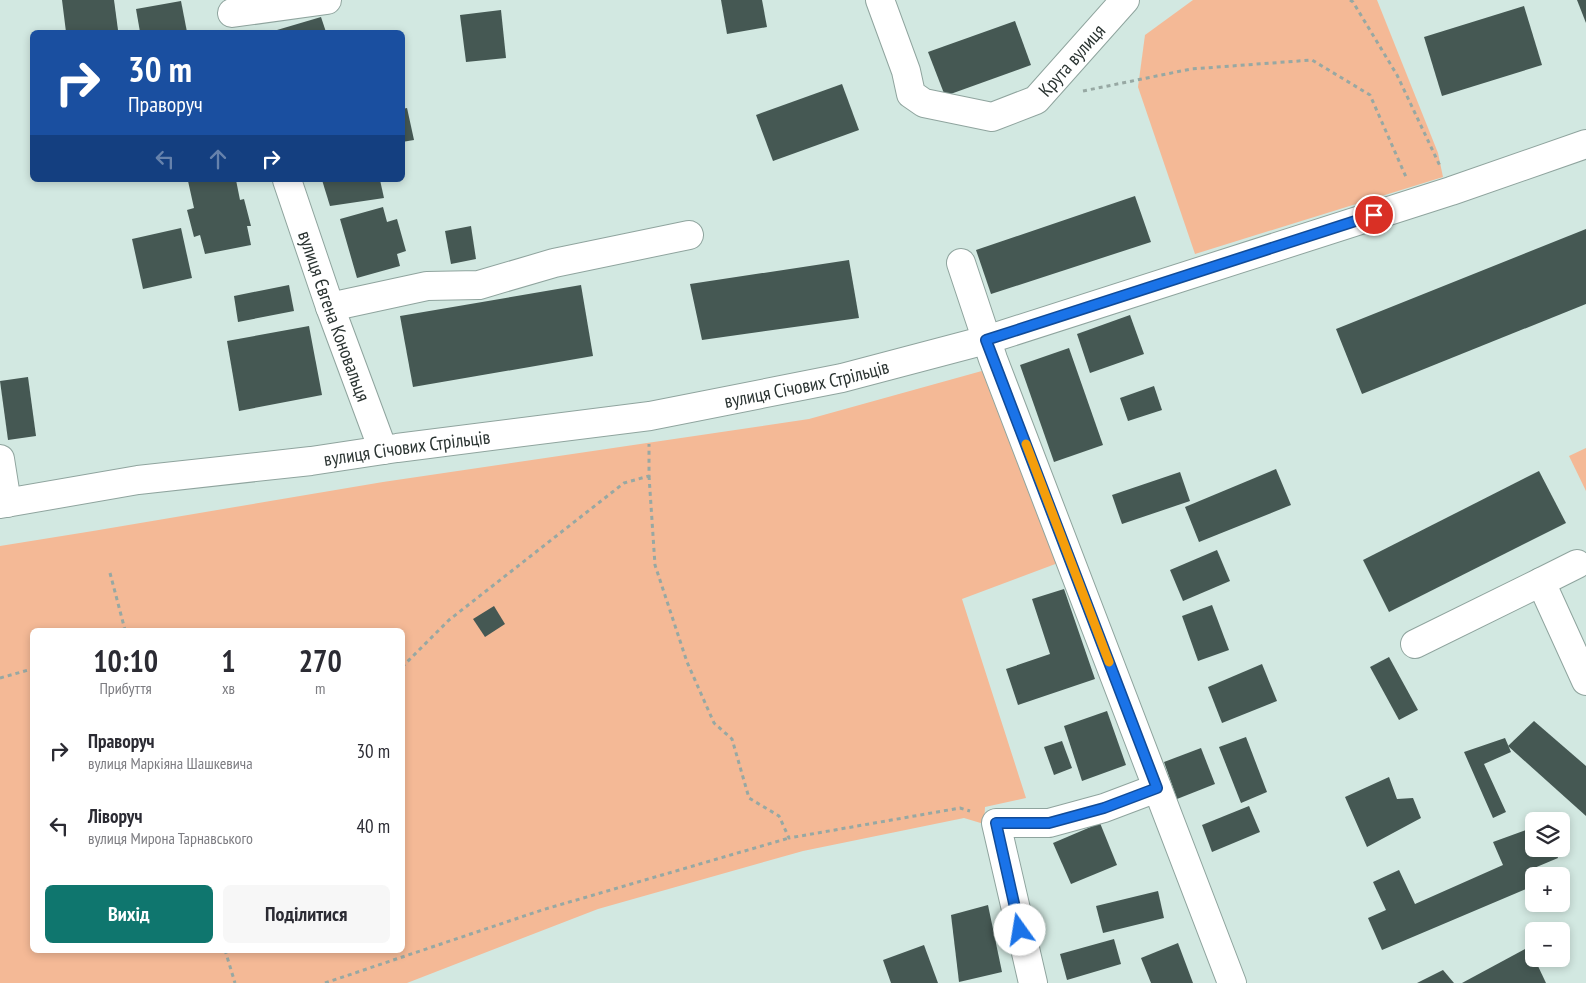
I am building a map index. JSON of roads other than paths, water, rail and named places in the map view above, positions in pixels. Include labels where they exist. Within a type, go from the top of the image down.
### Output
[{"type":"street","points":[[233,15],[327,0]]},
{"type":"street","name":"Крута вулиця","points":[[880,0],[906,71],[911,94],[924,103],[992,117],[1036,100],[1125,0]]},
{"type":"street","name":"вулиця Січових Стрільців","points":[[4,503],[138,480],[311,461],[650,416],[842,378],[986,340],[1451,191],[1586,144]]},
{"type":"street","name":"вулиця Євгена Коновальця","points":[[288,182],[330,307],[384,450]]},
{"type":"street","points":[[330,307],[427,286],[479,285],[554,263],[689,235]]},
{"type":"street","points":[[961,264],[986,340],[1232,983]]},
{"type":"street","points":[[0,459],[4,503]]},
{"type":"street","points":[[1415,644],[1577,564]]},
{"type":"street","points":[[1541,582],[1586,681]]},
{"type":"street","points":[[1033,983],[990,819],[1049,823],[1104,808],[1157,788]]}]
